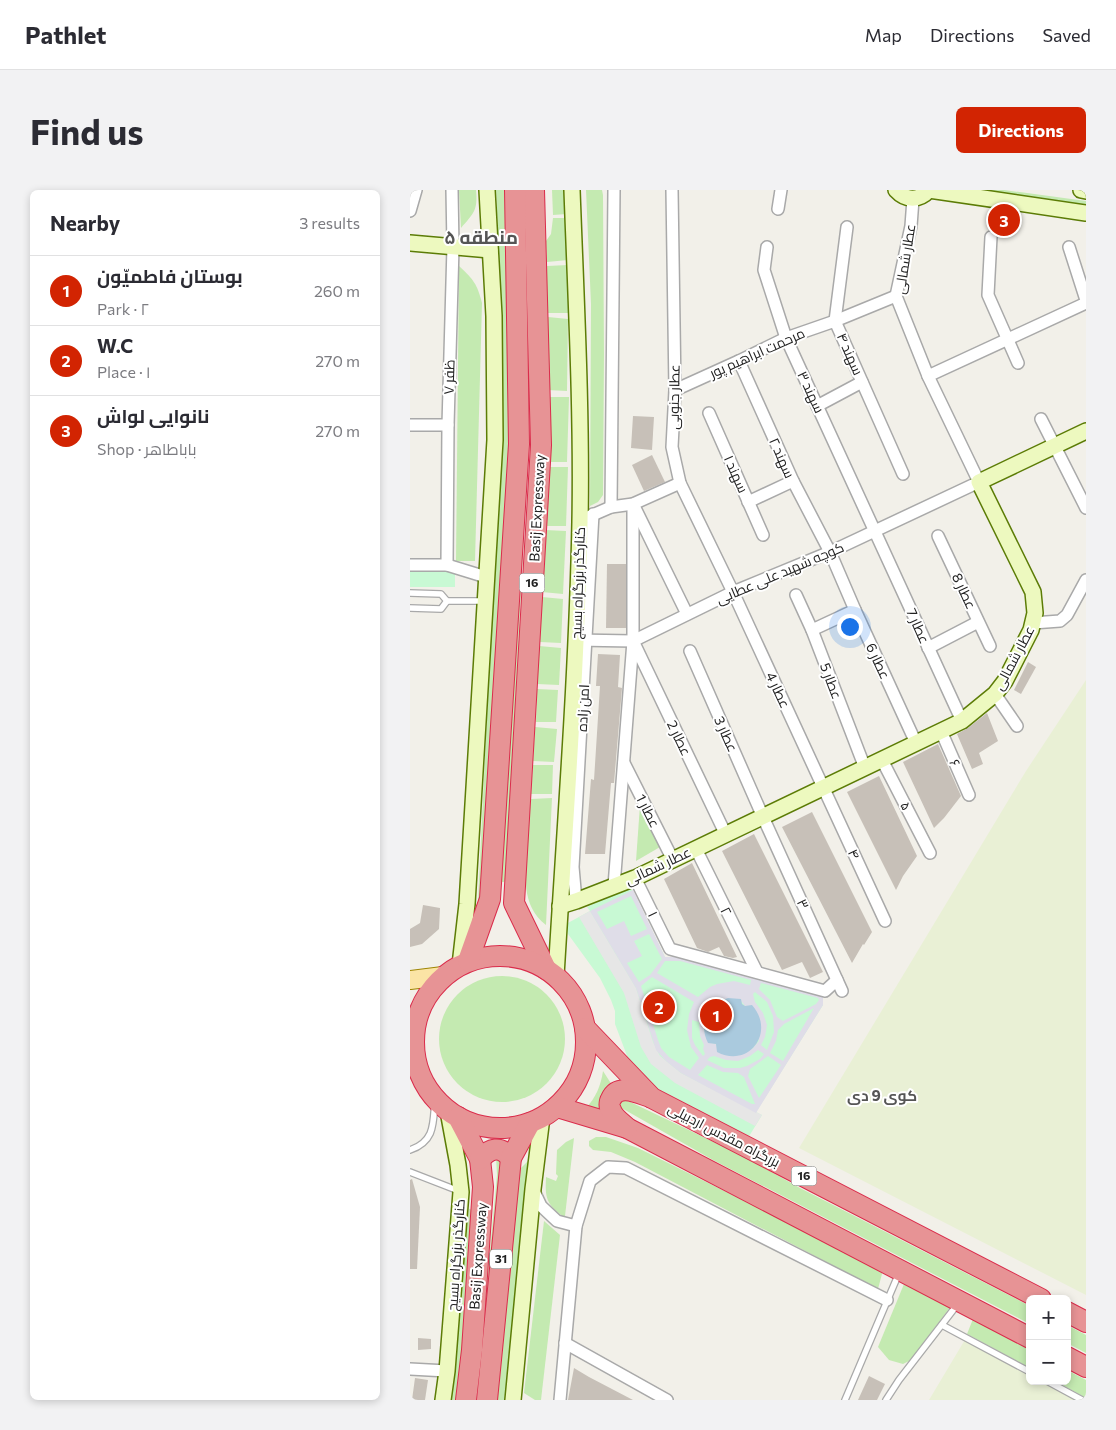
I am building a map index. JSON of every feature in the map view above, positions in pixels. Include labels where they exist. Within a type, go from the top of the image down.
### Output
[{"type":"highway","name":"Basij Expressway","points":[[464,963],[490,899],[519,444],[515,190]]},
{"type":"highway","name":"Basij Expressway","points":[[534,190],[541,445],[514,903],[551,972]]},
{"type":"highway","points":[[490,899],[494,910],[500,913],[507,911],[514,903]]},
{"type":"highway","name":"16","points":[[447,1109],[424,1083],[413,1062],[413,1041],[417,1017],[427,994],[444,976],[464,963],[488,956],[508,956],[528,960],[551,972],[570,991],[579,1009],[585,1028],[586,1050],[581,1071],[571,1090],[543,1116]]},
{"type":"highway","name":"بزرگراه مقدس اردبیلی","points":[[585,1028],[652,1098],[1033,1295]]},
{"type":"highway","points":[[652,1098],[628,1090],[620,1090],[613,1094],[609,1102],[611,1111],[627,1128],[1026,1336]]},
{"type":"highway","name":"Basij Expressway","points":[[447,1109],[480,1159],[483,1187],[472,1350],[466,1400]]},
{"type":"highway","points":[[447,1109],[475,1125],[494,1128],[512,1127],[543,1116],[627,1128]]},
{"type":"highway","name":"Basij Expressway","points":[[487,1400],[511,1158],[543,1116]]},
{"type":"highway","points":[[480,1159],[488,1151],[499,1150],[506,1152],[511,1158]]},
{"type":"highway","points":[[1071,1314],[1086,1322]]},
{"type":"highway","points":[[1071,1359],[1086,1366]]},
{"type":"main road","points":[[410,980],[444,976]]},
{"type":"street","points":[[410,211],[416,190]]},
{"type":"street","name":"ظفر ۷","points":[[448,565],[448,424],[453,247],[452,190]]},
{"type":"street","points":[[464,963],[494,440],[494,316],[487,190]]},
{"type":"street","name":"کنارگذر بزرگراه بسیج","points":[[551,972],[560,906],[582,640],[587,517],[578,385],[572,190]]},
{"type":"street","points":[[611,507],[614,190]]},
{"type":"street","name":"عطار جنوبی","points":[[672,190],[675,390],[672,448],[680,483],[732,592]]},
{"type":"street","points":[[778,209],[781,190]]},
{"type":"street","points":[[896,190],[900,195],[913,199],[925,195],[930,190],[1086,213]]},
{"type":"street","points":[[1080,190],[1086,191]]},
{"type":"street","name":"عطار شمالی","points":[[560,906],[635,878],[962,721],[995,694],[1005,681],[1031,630],[1035,613],[1033,592],[928,376],[896,296],[911,226],[913,199]]},
{"type":"street","name":"سهند ۴","points":[[847,227],[835,321],[903,474]]},
{"type":"street","points":[[990,237],[988,295],[1018,363]]},
{"type":"street","points":[[410,243],[490,250]]},
{"type":"street","name":"سهند ۳","points":[[767,247],[764,270],[786,338],[875,531]]},
{"type":"street","points":[[928,376],[1086,302],[1069,247]]},
{"type":"street","name":"مرحمت ابراهیم پور","points":[[675,390],[786,338],[835,321],[896,296]]},
{"type":"street","name":"سهند ۲","points":[[739,361],[793,481],[830,552]]},
{"type":"street","points":[[817,406],[862,382]]},
{"type":"street","name":"سهند ۱","points":[[709,413],[763,535]]},
{"type":"street","points":[[1041,419],[1086,508]]},
{"type":"street","points":[[410,425],[448,424]]},
{"type":"street","points":[[979,482],[1086,431]]},
{"type":"street","points":[[748,502],[793,481]]},
{"type":"street","name":"کوچه شهید علی عطایی","points":[[582,640],[633,641],[732,592],[830,552],[979,482]]},
{"type":"street","points":[[587,517],[611,507],[633,504],[680,483]]},
{"type":"street","points":[[633,504],[687,614]]},
{"type":"street","points":[[614,886],[633,641],[633,504]]},
{"type":"street","name":"عطار 7","points":[[875,531],[962,721]]},
{"type":"street","name":"عطار 8","points":[[938,536],[990,646]]},
{"type":"street","name":"عطار 6","points":[[830,552],[854,610],[916,743]]},
{"type":"street","points":[[410,565],[448,565],[486,577]]},
{"type":"street","points":[[1033,623],[1060,620],[1066,615],[1086,580]]},
{"type":"street","name":"عطار 4","points":[[732,592],[824,787]]},
{"type":"street","name":"عطار 5","points":[[796,595],[812,630],[865,768]]},
{"type":"street","points":[[812,630],[854,610]]},
{"type":"street","points":[[928,648],[978,622]]},
{"type":"street","name":"امن زاده","points":[[576,901],[573,867],[582,640]]},
{"type":"street","name":"عطار 2","points":[[633,641],[726,835]]},
{"type":"street","name":"عطار 3","points":[[690,651],[763,817]]},
{"type":"street","points":[[995,694],[1017,726]]},
{"type":"street","name":"۶","points":[[941,731],[969,795]]},
{"type":"street","name":"۵","points":[[882,760],[930,853]]},
{"type":"street","name":"عطار 1","points":[[624,763],[673,860]]},
{"type":"street","name":"۴","points":[[824,787],[885,921]]},
{"type":"street","name":"۳","points":[[763,817],[842,991]]},
{"type":"street","name":"۲","points":[[696,849],[757,972]]},
{"type":"street","name":"۱","points":[[635,878],[670,949],[757,972]]},
{"type":"street","points":[[757,972],[825,991],[837,980]]},
{"type":"street","name":"کنارگذر بزرگراه بسیج","points":[[443,1400],[461,1192],[458,1165],[447,1109]]},
{"type":"street","points":[[513,1400],[533,1189],[543,1116]]},
{"type":"street","points":[[560,1400],[576,1226],[590,1181],[608,1167],[626,1168],[888,1300]]},
{"type":"street","points":[[533,1189],[541,1206],[557,1221],[576,1226]]},
{"type":"street","points":[[565,1343],[667,1400]]},
{"type":"street","points":[[410,1369],[447,1371]]},
{"type":"lane","points":[[410,593],[441,594],[447,600],[485,601]]},
{"type":"lane","points":[[410,608],[441,609],[447,600]]},
{"type":"lane","points":[[410,1150],[426,1141],[447,1109]]},
{"type":"lane","points":[[410,1172],[461,1192]]},
{"type":"lane","points":[[845,1400],[900,1271]]},
{"type":"lane","points":[[886,1400],[899,1380],[960,1302]]},
{"type":"lane","points":[[942,1325],[1026,1370]]},
{"type":"lane","points":[[1054,1385],[1082,1400]]},
{"type":"green space","points":[[459,190],[476,190],[476,207],[461,228]]},
{"type":"green space","points":[[496,190],[505,190],[509,445],[490,874],[477,922],[500,445],[499,258]]},
{"type":"green space","points":[[552,190],[566,190],[567,214],[553,215]]},
{"type":"green space","points":[[586,190],[602,190],[603,195],[603,495],[598,502],[590,506],[591,304]]},
{"type":"green space","points":[[952,190],[1004,190],[1086,201],[1086,207]]},
{"type":"green space","points":[[553,218],[568,218],[568,260],[547,262],[546,241],[551,234]]},
{"type":"green space","points":[[527,261],[527,476],[506,879],[502,882],[522,326]]},
{"type":"green space","points":[[568,265],[568,313],[547,313],[547,266]]},
{"type":"green space","points":[[459,266],[474,283],[482,303],[475,561],[456,561]]},
{"type":"green space","points":[[548,317],[568,319],[567,391],[547,390]]},
{"type":"green space","points":[[547,397],[569,397],[567,462],[546,462]]},
{"type":"green space","points":[[547,467],[568,467],[566,526],[545,526]]},
{"type":"green space","points":[[545,530],[566,531],[563,594],[542,592]]},
{"type":"green space","points":[[410,571],[455,571],[455,587],[410,587]]},
{"type":"green space","points":[[542,597],[563,599],[561,643],[540,642]]},
{"type":"green space","points":[[539,646],[561,648],[559,685],[537,684]]},
{"type":"green space","points":[[1086,680],[1086,1295],[799,1148],[1026,771]]},
{"type":"green space","points":[[537,689],[558,690],[556,722],[536,722]]},
{"type":"green space","points":[[535,727],[557,729],[554,762],[533,761]]},
{"type":"green space","points":[[533,765],[553,765],[552,794],[531,794]]},
{"type":"green space","points":[[552,798],[546,925],[532,909],[528,899],[526,867],[531,799]]},
{"type":"green space","points":[[640,805],[660,847],[636,861]]},
{"type":"green space","points":[[630,886],[665,957],[681,957],[823,998],[823,1005],[756,1112],[762,1115],[748,1138],[652,1089],[629,1061],[615,1024],[615,1011],[600,978],[568,934],[566,924],[590,911],[587,907]]},
{"type":"green space","points":[[502,976],[526,980],[547,994],[561,1015],[565,1039],[561,1063],[547,1084],[526,1098],[502,1102],[478,1098],[457,1084],[443,1063],[439,1039],[443,1015],[457,994],[478,980]]},
{"type":"green space","points":[[603,1071],[612,1085],[602,1109],[585,1109],[597,1091]]},
{"type":"green space","points":[[622,1098],[741,1155],[800,1188],[1026,1304],[1026,1322],[713,1160],[618,1106]]},
{"type":"green space","points":[[596,1137],[606,1137],[638,1148],[883,1270],[878,1289],[635,1162],[611,1152],[593,1150],[589,1146],[589,1141]]},
{"type":"green space","points":[[574,1138],[564,1217],[553,1208],[548,1200],[546,1177],[556,1181],[558,1176],[556,1174],[557,1150]]},
{"type":"green space","points":[[496,1156],[501,1157],[501,1176],[480,1400],[476,1400],[497,1175]]},
{"type":"green space","points":[[529,1160],[509,1400],[497,1400],[518,1174],[520,1169]]},
{"type":"green space","points":[[469,1209],[476,1210],[457,1400],[451,1400]]},
{"type":"green space","points":[[544,1221],[560,1235],[541,1400],[535,1400],[524,1393]]},
{"type":"green space","points":[[904,1284],[951,1306],[911,1360],[903,1364],[889,1360],[878,1347]]},
{"type":"green space","points":[[973,1319],[1026,1348],[1026,1366],[967,1334]]},
{"type":"green space","points":[[1071,1327],[1086,1335],[1086,1353],[1071,1345]]},
{"type":"green space","points":[[966,1338],[1026,1372],[1026,1385],[1050,1385],[1077,1400],[929,1400]]},
{"type":"green space","points":[[1071,1372],[1086,1380],[1086,1398],[1062,1385],[1071,1385]]},
{"type":"shaded area","points":[[633,890],[665,957],[681,957],[822,996],[823,1005],[756,1113],[681,1073],[656,1050],[636,988],[590,911]],"holes":[[[631,896],[647,929],[631,936],[624,921],[607,929],[597,912]],[[649,934],[662,959],[650,975],[639,982],[627,963],[642,956],[634,941]],[[665,961],[680,961],[751,980],[750,985],[734,981],[710,987],[698,997],[657,973]],[[652,977],[694,1002],[689,1014],[687,1030],[691,1047],[699,1058],[690,1070],[669,1057],[661,1048],[641,986]],[[761,983],[818,998],[819,1000],[816,1004],[783,1021],[777,1017],[770,1000],[759,989]],[[755,992],[767,1002],[773,1016],[774,1032],[767,1050],[761,1045],[765,1037],[767,1025],[763,1013],[755,1002],[753,994]],[[741,1001],[745,1006],[749,1007],[759,1041],[752,1049],[718,1050],[716,1044],[708,1042],[704,1024],[707,1013]],[[814,1008],[783,1061],[770,1053],[776,1041],[778,1030],[784,1024]],[[692,1020],[699,1022],[700,1036],[704,1045],[705,1054],[703,1056],[692,1038]],[[758,1050],[764,1054],[760,1059],[740,1068],[724,1068],[707,1060],[714,1056],[738,1061]],[[768,1056],[781,1065],[759,1098],[748,1076],[750,1069]],[[707,1065],[723,1072],[738,1073],[744,1077],[755,1104],[752,1104],[698,1075]]]},
{"type":"shaded area","points":[[590,911],[636,988],[653,1042],[660,1056],[681,1073],[762,1115],[755,1126],[675,1083],[651,1064],[641,1047],[624,993],[579,917]]},
{"type":"water","points":[[728,998],[741,999],[742,1004],[745,1006],[752,1005],[759,1015],[760,1036],[756,1045],[748,1052],[739,1056],[729,1056],[717,1052],[716,1044],[708,1043],[705,1036],[705,1022],[710,1010]]},
{"type":"building","points":[[633,416],[654,417],[652,450],[631,448]]},
{"type":"building","points":[[652,455],[665,482],[644,491],[632,465]]},
{"type":"building","points":[[607,564],[626,564],[626,628],[606,628]]},
{"type":"building","points":[[598,654],[620,655],[618,687],[622,688],[614,783],[611,783],[605,854],[585,854],[591,779],[594,780],[600,686],[596,686]]},
{"type":"building","points":[[1028,662],[1036,667],[1021,694],[1014,690]]},
{"type":"building","points":[[987,713],[998,741],[979,753],[983,764],[972,769],[957,734]]},
{"type":"building","points":[[938,744],[961,796],[934,828],[903,762]]},
{"type":"building","points":[[879,776],[917,856],[896,890],[847,792]]},
{"type":"building","points":[[812,812],[872,932],[852,963],[782,827]]},
{"type":"building","points":[[754,834],[823,972],[810,978],[802,962],[782,970],[722,851]]},
{"type":"building","points":[[692,863],[737,957],[724,956],[719,947],[708,952],[697,948],[664,879]]},
{"type":"building","points":[[423,905],[440,908],[439,929],[422,944],[410,947],[410,929],[420,923]]},
{"type":"building","points":[[663,989],[672,1020],[655,1025],[647,994]]},
{"type":"building","points":[[412,1179],[420,1207],[417,1269],[410,1269],[410,1180]]},
{"type":"building","points":[[418,1338],[431,1339],[431,1349],[418,1350]]},
{"type":"building","points":[[574,1368],[589,1377],[633,1400],[568,1400]]},
{"type":"building","points":[[869,1376],[885,1384],[877,1400],[858,1400]]},
{"type":"building","points":[[415,1378],[428,1380],[425,1400],[412,1400]]},
{"type":"place","name":"نانوایی لواش","points":[[1004,220]]},
{"type":"place","name":"W.C","points":[[659,1007]]},
{"type":"place","name":"بوستان فاطمیّون","points":[[716,1015]]},
{"type":"district","name":"منطقه ۵","points":[[481,237]]},
{"type":"district","name":"کوی 9 دی","points":[[882,1096]]}]
